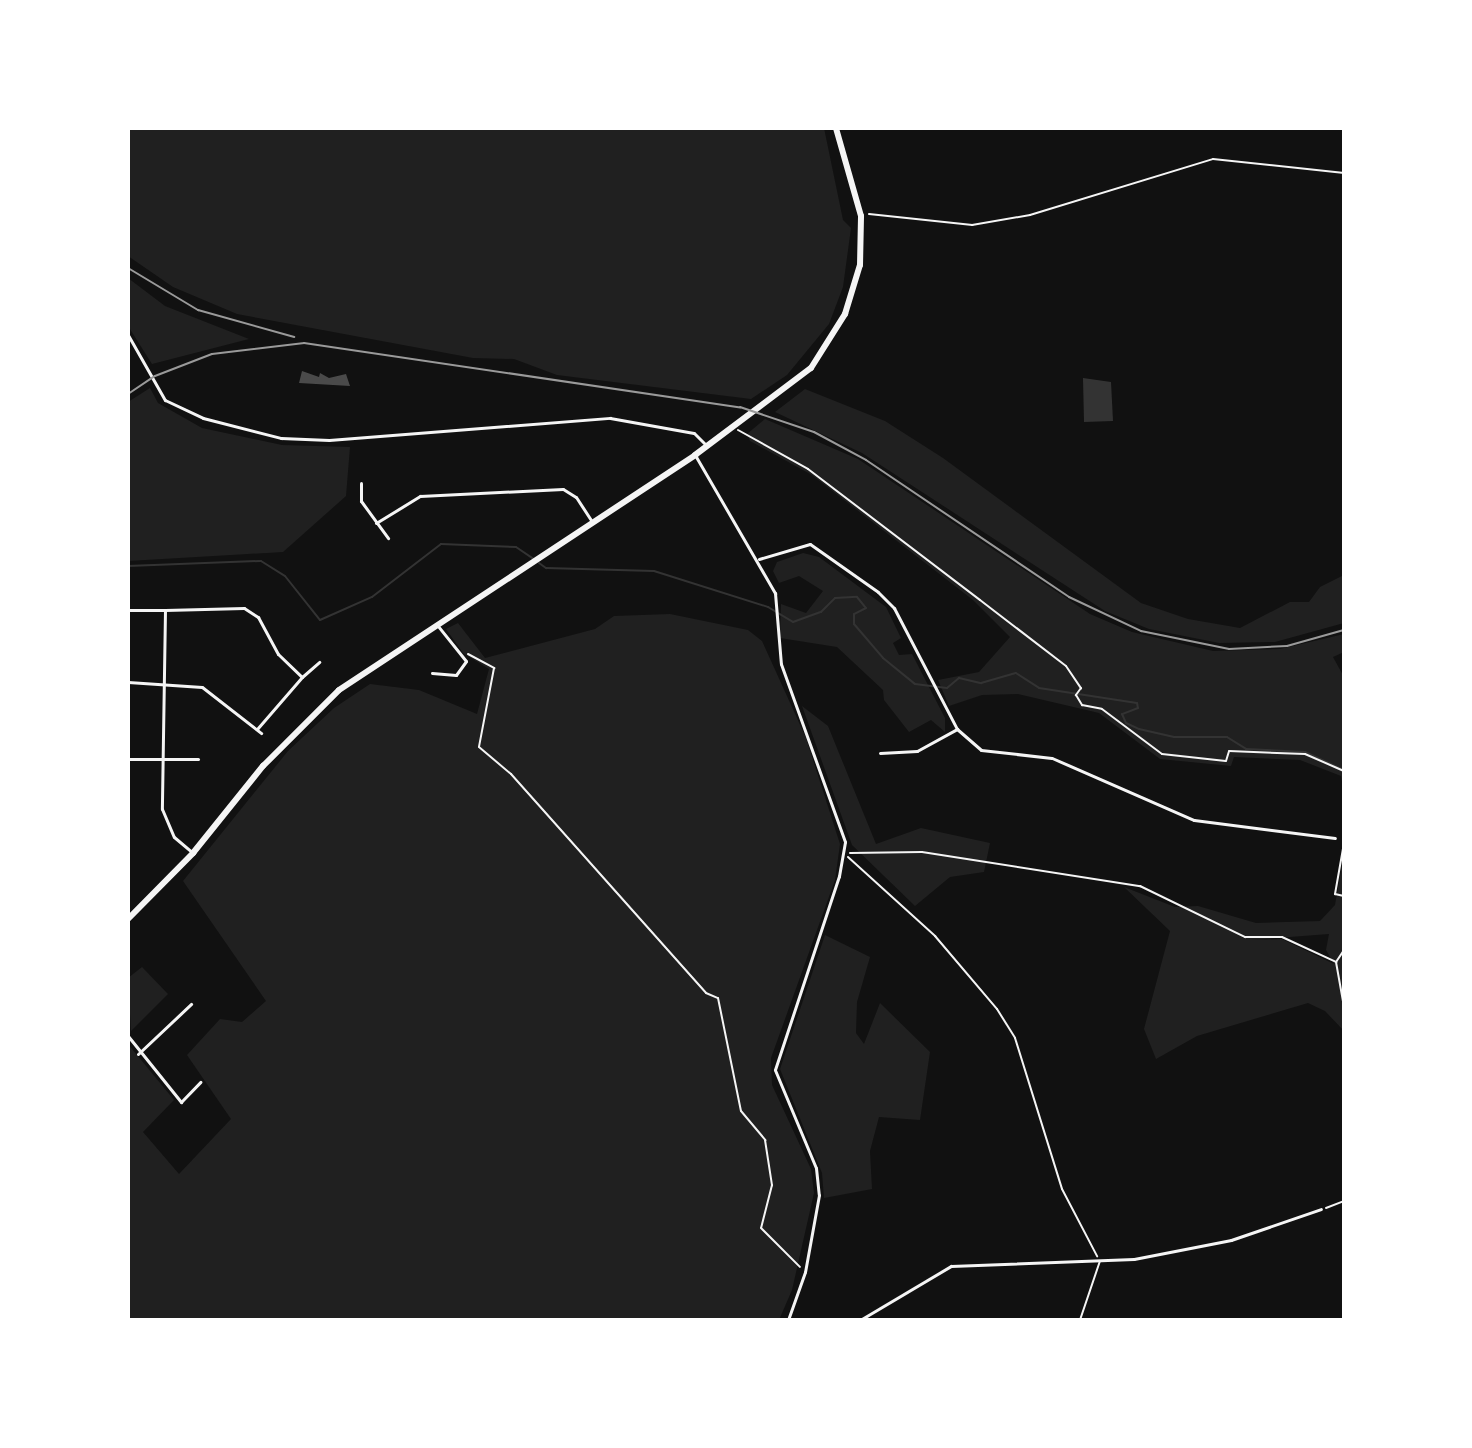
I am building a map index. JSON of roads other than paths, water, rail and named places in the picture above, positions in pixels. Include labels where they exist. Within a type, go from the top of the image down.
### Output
[{"type":"highway","points":[[128,919],[193,853],[308,718],[368,668],[695,455],[795,383],[834,336],[855,290],[861,216],[836,128]]},
{"type":"street","points":[[128,335],[165,400],[203,418],[281,438],[329,440],[610,418],[694,433],[707,446]]},
{"type":"street","points":[[695,455],[759,559],[777,603],[781,664],[834,801],[844,853],[775,1070],[816,1168],[819,1195],[805,1272],[788,1320]]},
{"type":"street","points":[[361,483],[361,501],[388,538]]},
{"type":"street","points":[[376,523],[420,496],[563,489],[576,497],[593,523]]},
{"type":"street","points":[[759,559],[801,543],[818,547],[887,600],[957,729],[981,750],[1052,758],[1194,820],[1335,838]]},
{"type":"street","points":[[128,610],[250,609],[278,654],[302,677]]},
{"type":"street","points":[[165,610],[161,759],[164,819],[174,837],[193,853]]},
{"type":"street","points":[[432,673],[456,675],[464,669],[466,661],[436,624]]},
{"type":"street","points":[[257,729],[319,662]]},
{"type":"street","points":[[128,682],[202,687],[261,733]]},
{"type":"street","points":[[880,753],[917,751],[957,729]]},
{"type":"street","points":[[128,759],[198,759]]},
{"type":"street","points":[[138,1054],[191,1004]]},
{"type":"street","points":[[128,1036],[138,1054],[181,1102],[200,1082]]},
{"type":"street","points":[[860,1320],[951,1266],[1100,1261],[1231,1240],[1321,1209]]},
{"type":"lane","points":[[1080,1320],[1100,1261]]},
{"type":"waterway","points":[[128,566],[261,561],[285,576],[320,620],[372,597],[441,544],[516,547],[534,559]]},
{"type":"waterway","points":[[539,563],[546,568],[654,571],[768,607],[793,622],[821,612],[835,598],[857,597],[866,608],[854,614],[854,624],[883,658],[915,684],[947,688],[959,678],[981,683],[1016,673],[1039,688],[1137,703],[1138,708],[1122,714],[1126,723],[1139,729],[1174,737],[1227,737],[1246,749],[1305,752],[1344,770]]},
{"type":"railway","points":[[128,268],[198,310],[294,337]]},
{"type":"railway","points":[[128,394],[155,376],[212,354],[304,343],[740,407],[814,432],[866,460],[1069,597],[1141,631],[1229,649],[1287,646],[1344,630]]}]
